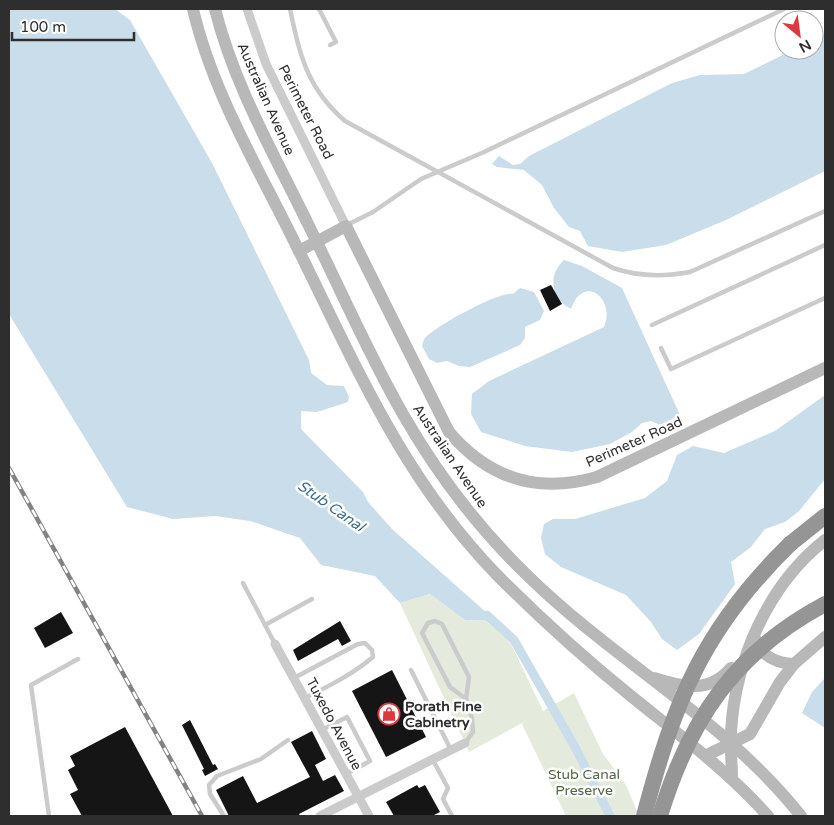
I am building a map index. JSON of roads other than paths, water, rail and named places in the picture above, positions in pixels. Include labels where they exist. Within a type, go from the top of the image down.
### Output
[{"type":"highway","points":[[644,816],[675,713],[700,659],[732,609],[750,586],[790,544],[825,516]]},
{"type":"highway","points":[[660,816],[683,752],[703,714],[720,690],[740,667],[774,637],[825,604]]},
{"type":"main road","points":[[194,9],[202,41],[220,91],[383,421],[419,478],[450,521],[499,577],[584,656],[707,755],[768,816]]},
{"type":"main road","name":"Australian Avenue","points":[[215,9],[240,84],[317,241],[403,414],[451,489],[489,536],[530,579],[731,744],[801,816]]},
{"type":"main road","points":[[299,251],[346,226]]},
{"type":"main road","name":"Perimeter Road","points":[[346,226],[449,432],[460,446],[483,464],[516,479],[545,484],[562,484],[597,477],[825,368]]},
{"type":"main road","points":[[645,674],[675,685],[713,684],[723,677],[733,666],[784,582],[814,549],[825,540]]},
{"type":"main road","points":[[754,632],[758,644],[765,655],[779,663],[794,664]]},
{"type":"main road","points":[[732,778],[731,744],[737,691],[754,632]]},
{"type":"main road","points":[[707,755],[750,734],[764,705],[794,664],[825,637]]},
{"type":"street","name":"Perimeter Road","points":[[247,9],[266,64],[346,226]]},
{"type":"street","name":"Tuxedo Avenue","points":[[275,644],[369,816]]},
{"type":"street","points":[[320,816],[465,743]]},
{"type":"lane","points":[[290,9],[308,76],[334,112],[345,121],[599,262],[629,274],[669,276],[690,272],[825,211]]},
{"type":"lane","points":[[319,9],[336,42],[330,45]]},
{"type":"lane","points":[[346,226],[372,212],[435,171],[484,152],[784,9]]},
{"type":"lane","points":[[652,325],[825,245]]},
{"type":"lane","points":[[661,348],[671,369],[825,298]]},
{"type":"lane","points":[[242,583],[275,644]]},
{"type":"lane","points":[[265,625],[312,598]]},
{"type":"lane","points":[[465,743],[473,732],[472,719],[466,699],[469,677],[442,624],[431,621],[425,625],[422,632],[450,686],[466,699]]},
{"type":"lane","points":[[294,678],[358,644],[365,643],[372,650],[373,657],[365,664],[305,698]]},
{"type":"lane","points":[[49,816],[31,685],[78,659]]},
{"type":"lane","points":[[411,670],[451,750]]},
{"type":"lane","points":[[322,730],[347,717],[370,761],[346,774]]},
{"type":"lane","points":[[224,816],[210,794],[209,785],[217,776],[261,759],[288,740]]},
{"type":"lane","points":[[433,759],[448,788],[443,799],[452,816]]},
{"type":"water","points":[[9,9],[115,9],[130,20],[212,163],[309,360],[311,373],[327,385],[344,386],[349,397],[348,402],[317,412],[301,411],[301,429],[363,492],[368,502],[392,529],[496,621],[465,620],[430,594],[400,603],[375,576],[321,565],[300,538],[250,521],[215,516],[173,519],[127,507],[9,314]]},
{"type":"water","points":[[824,34],[825,171],[726,220],[666,245],[622,252],[588,246],[580,231],[569,227],[554,208],[542,185],[524,170],[497,167],[492,164],[499,156],[513,165],[520,164],[529,156],[672,83],[700,75],[744,74],[774,59],[824,60]]},
{"type":"water","points":[[564,260],[582,266],[622,288],[680,415],[660,425],[651,421],[642,423],[632,432],[610,444],[572,452],[525,446],[481,432],[471,414],[472,394],[489,381],[604,327],[607,316],[606,307],[602,299],[596,294],[590,291],[583,293],[576,298],[571,309],[559,299],[553,280],[555,273]]},
{"type":"water","points":[[520,288],[534,292],[544,311],[540,320],[525,327],[525,338],[520,345],[470,367],[459,366],[447,361],[437,363],[429,359],[422,346],[427,336],[469,310],[506,294],[513,294]]},
{"type":"water","points":[[825,395],[825,479],[799,511],[785,522],[765,529],[751,547],[731,562],[735,584],[699,634],[677,650],[662,639],[651,622],[626,595],[561,567],[545,554],[541,538],[544,524],[553,519],[575,519],[645,498],[667,481],[677,455],[693,446],[724,453],[775,431]]},
{"type":"water","points":[[825,678],[825,728],[802,713],[812,692]]},
{"type":"waterway","name":"Stub Canal","points":[[487,615],[514,640],[575,747],[610,816]]},
{"type":"railway","points":[[9,468],[202,816]]},
{"type":"place","name":"Porath Fine Cabinetry","points":[[389,714]]},
{"type":"park label","name":"Stub Canal Preserve","points":[[584,782]]}]
